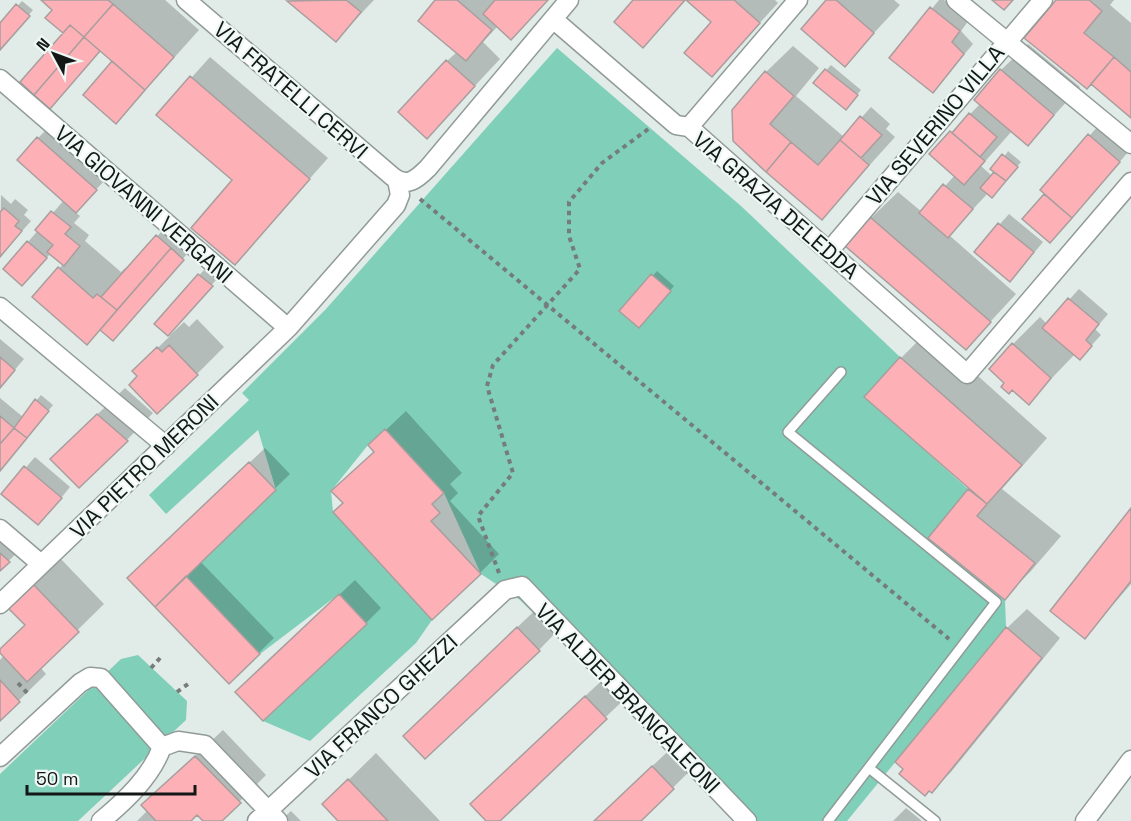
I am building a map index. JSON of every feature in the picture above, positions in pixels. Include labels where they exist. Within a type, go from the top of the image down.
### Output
[{"type":"street","name":"VIA FRATELLI CERVI","points":[[186,0],[397,180]]},
{"type":"street","points":[[397,180],[407,182],[416,179],[428,168],[569,0]]},
{"type":"street","points":[[689,127],[798,0]]},
{"type":"street","points":[[956,0],[1131,144]]},
{"type":"street","name":"VIA SEVERINO VILLA","points":[[829,251],[1043,0]]},
{"type":"street","name":"VIA GRAZIA DELEDDA","points":[[553,19],[676,125],[689,127],[968,374],[1131,182]]},
{"type":"street","name":"VIA GIOVANNI VERGANI","points":[[0,80],[288,328]]},
{"type":"street","name":"VIA PIETRO MERONI","points":[[0,604],[288,328],[396,205],[399,195],[397,180]]},
{"type":"street","points":[[0,307],[166,446]]},
{"type":"street","points":[[0,529],[41,564]]},
{"type":"street","name":"VIA ALDER BRANCALEONI","points":[[505,590],[522,586],[747,821]]},
{"type":"street","name":"VIA FRANCO GHEZZI","points":[[267,817],[505,590]]},
{"type":"street","points":[[0,757],[46,712],[90,676],[106,683],[162,747]]},
{"type":"street","points":[[101,821],[130,794],[157,761],[162,747],[178,741],[205,744],[267,817]]},
{"type":"street","points":[[1085,821],[1129,768]]},
{"type":"lane","points":[[828,821],[996,603],[788,432],[841,372]]},
{"type":"lane","points":[[869,768],[935,821]]},
{"type":"path","points":[[505,590],[478,516],[513,473],[487,386],[493,365],[580,269],[569,236],[569,202],[602,163],[666,116]]},
{"type":"path","points":[[419,198],[960,648]]},
{"type":"path","points":[[151,668],[161,657]]},
{"type":"path","points":[[18,683],[29,695]]},
{"type":"path","points":[[177,692],[188,684]]},
{"type":"green space","points":[[557,48],[741,206],[900,357],[865,397],[968,489],[928,538],[1005,600],[1006,627],[847,821],[744,821],[520,600],[481,574],[444,493],[385,430],[368,445],[331,491],[333,512],[432,620],[416,643],[310,741],[263,721],[367,624],[339,594],[260,654],[186,576],[276,490],[258,430],[166,514],[149,495],[249,400],[242,393],[326,309]]},
{"type":"green space","points":[[138,655],[187,701],[186,720],[78,821],[0,821],[0,774],[121,659]]},
{"type":"building","points":[[41,0],[108,0],[113,4],[84,37],[70,25],[63,33],[45,18],[52,10]]},
{"type":"building","points":[[346,0],[361,12],[336,42],[287,1]]},
{"type":"building","points":[[435,0],[457,0],[492,30],[466,61],[418,21]]},
{"type":"building","points":[[495,0],[548,0],[511,40],[483,14]]},
{"type":"building","points":[[633,0],[685,0],[643,48],[614,22]]},
{"type":"building","points":[[686,0],[734,0],[760,23],[712,77],[684,53],[711,22]]},
{"type":"building","points":[[826,0],[836,0],[874,33],[845,67],[801,29]]},
{"type":"building","points":[[992,0],[1013,0],[1004,10]]},
{"type":"building","points":[[1056,0],[1089,0],[1102,11],[1084,33],[1114,57],[1087,89],[1024,38]]},
{"type":"building","points":[[16,4],[30,16],[0,50],[0,23]]},
{"type":"building","points":[[113,4],[174,57],[145,90],[84,37]]},
{"type":"building","points":[[930,7],[960,31],[952,42],[964,54],[933,93],[889,58]]},
{"type":"building","points":[[70,25],[84,37],[34,95],[20,82]]},
{"type":"building","points":[[84,37],[100,51],[50,109],[34,95]]},
{"type":"building","points":[[1114,57],[1131,72],[1131,118],[1091,84]]},
{"type":"building","points":[[446,60],[475,86],[427,139],[398,112]]},
{"type":"building","points":[[112,61],[145,90],[116,124],[83,95]]},
{"type":"building","points":[[825,69],[858,95],[846,110],[813,83]]},
{"type":"building","points":[[1000,69],[1054,115],[1028,146],[974,100]]},
{"type":"building","points":[[765,71],[794,96],[770,124],[791,142],[766,172],[733,141],[732,110]]},
{"type":"building","points":[[190,76],[310,179],[235,265],[191,228],[232,180],[156,115]]},
{"type":"building","points":[[969,113],[997,137],[980,157],[952,133]]},
{"type":"building","points":[[860,116],[882,135],[861,158],[840,140]]},
{"type":"building","points":[[950,131],[985,161],[964,185],[929,154]]},
{"type":"building","points":[[1088,134],[1120,162],[1072,218],[1040,190]]},
{"type":"building","points":[[37,137],[97,190],[76,213],[17,160]]},
{"type":"building","points":[[840,140],[869,165],[822,220],[766,172],[791,142],[818,165]]},
{"type":"building","points":[[1002,154],[1018,167],[1006,181],[990,169]]},
{"type":"building","points":[[994,172],[1006,181],[992,198],[980,188]]},
{"type":"building","points":[[943,184],[973,209],[948,238],[919,213]]},
{"type":"building","points":[[1044,194],[1072,218],[1050,243],[1022,219]]},
{"type":"building","points":[[4,208],[19,221],[15,226],[22,231],[0,257],[0,212]]},
{"type":"building","points":[[51,211],[71,227],[65,234],[80,246],[64,266],[47,252],[53,245],[35,230]]},
{"type":"building","points":[[870,217],[991,322],[966,350],[845,246]]},
{"type":"building","points":[[998,223],[1034,252],[1010,282],[974,252]]},
{"type":"building","points":[[156,235],[171,248],[117,310],[101,297]]},
{"type":"building","points":[[27,241],[47,258],[22,286],[3,269]]},
{"type":"building","points":[[171,248],[184,260],[113,341],[100,330]]},
{"type":"building","points":[[58,267],[93,298],[97,294],[117,310],[87,345],[32,297]]},
{"type":"building","points":[[198,274],[213,286],[168,336],[154,324]]},
{"type":"building","points":[[651,274],[671,291],[639,328],[619,311]]},
{"type":"building","points":[[1068,298],[1099,324],[1086,340],[1092,346],[1080,360],[1042,328]]},
{"type":"building","points":[[1012,343],[1051,378],[1029,405],[1012,390],[1009,394],[1001,387],[1004,383],[989,369]]},
{"type":"building","points":[[169,345],[198,375],[157,414],[129,385],[137,376],[132,371],[157,347],[162,352]]},
{"type":"building","points":[[0,357],[15,370],[0,388]]},
{"type":"building","points":[[900,357],[1022,465],[987,504],[864,397]]},
{"type":"building","points":[[35,399],[49,411],[27,438],[14,428]]},
{"type":"building","points":[[97,414],[128,441],[79,488],[50,459]]},
{"type":"building","points":[[0,416],[14,428],[0,444]]},
{"type":"building","points":[[14,428],[27,438],[0,471],[0,444]]},
{"type":"building","points":[[385,429],[444,493],[432,504],[440,513],[431,521],[481,574],[432,620],[333,512],[343,503],[331,491],[374,452],[368,445]]},
{"type":"building","points":[[249,462],[276,490],[155,607],[127,578]]},
{"type":"building","points":[[24,466],[62,498],[38,525],[1,494]]},
{"type":"building","points":[[968,489],[987,504],[977,516],[1035,563],[1005,600],[928,538]]},
{"type":"building","points":[[1131,508],[1131,581],[1085,639],[1050,611]]},
{"type":"building","points":[[0,553],[10,562],[0,571]]},
{"type":"building","points":[[186,576],[260,654],[229,684],[155,607]]},
{"type":"building","points":[[32,583],[79,632],[27,682],[0,653],[0,649],[25,625],[7,607]]},
{"type":"building","points":[[339,594],[367,624],[263,721],[235,692]]},
{"type":"building","points":[[517,627],[540,651],[425,759],[403,736]]},
{"type":"building","points":[[1006,627],[1042,658],[932,793],[929,791],[925,796],[899,774],[903,769],[895,762]]},
{"type":"building","points":[[0,680],[20,702],[0,721]]},
{"type":"building","points":[[585,696],[607,719],[500,821],[486,821],[470,804]]},
{"type":"building","points":[[195,756],[241,803],[222,821],[203,821],[197,815],[191,821],[156,821],[141,805]]},
{"type":"building","points":[[652,766],[674,789],[641,821],[594,821]]},
{"type":"building","points":[[348,779],[388,821],[338,821],[322,804]]}]
